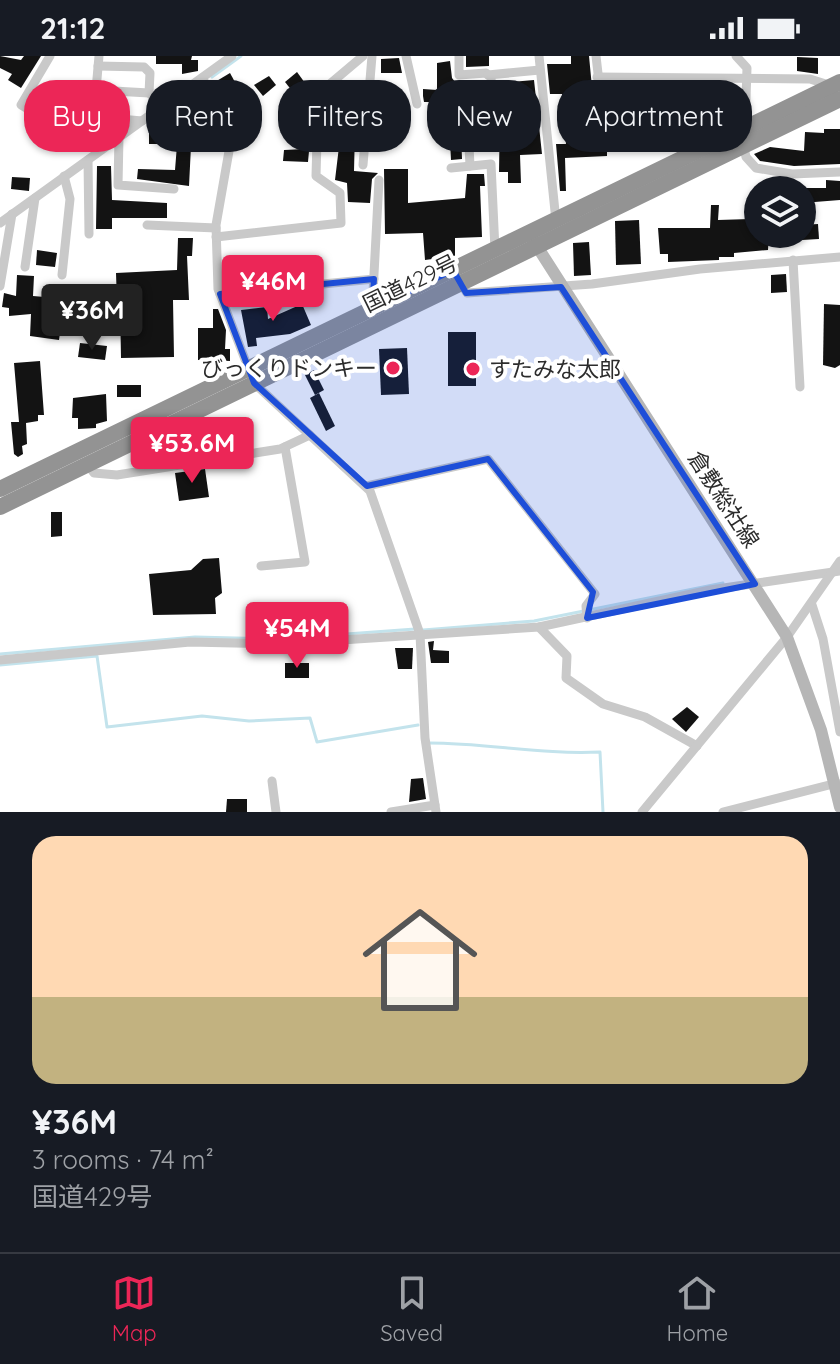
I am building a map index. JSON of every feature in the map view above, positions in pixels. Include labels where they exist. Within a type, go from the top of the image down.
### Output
[{"type":"highway","name":"国道429号","points":[[752,125],[837,89]]},
{"type":"highway","name":"国道429号","points":[[752,141],[837,89]]},
{"type":"highway","name":"国道429号","points":[[0,507],[87,464],[377,306],[457,276],[495,250],[532,240],[556,221],[696,152]]},
{"type":"highway","name":"国道429号","points":[[0,489],[250,376],[532,240],[731,152]]},
{"type":"main road","name":"倉敷総社線","points":[[532,240],[787,637],[821,730],[837,783],[840,807]]},
{"type":"street","points":[[50,56],[21,105],[31,111],[142,121]]},
{"type":"street","points":[[199,80],[232,56]]},
{"type":"street","points":[[335,80],[363,56]]},
{"type":"street","points":[[363,165],[372,56]]},
{"type":"street","points":[[406,56],[417,104]]},
{"type":"street","points":[[459,56],[459,75],[540,70]]},
{"type":"street","points":[[539,56],[556,221]]},
{"type":"street","points":[[596,56],[597,80]]},
{"type":"street","points":[[736,56],[747,68],[747,80]]},
{"type":"street","points":[[146,93],[96,90],[98,61],[144,67],[150,73],[150,80]]},
{"type":"street","points":[[488,75],[491,80]]},
{"type":"street","points":[[597,77],[810,79],[837,89]]},
{"type":"street","points":[[202,78],[228,119],[232,134],[216,232],[220,294],[250,376],[367,486],[419,631],[425,738],[435,809],[391,812]]},
{"type":"street","points":[[130,129],[146,118]]},
{"type":"street","points":[[0,223],[99,152]]},
{"type":"street","points":[[119,152],[118,185],[174,189]]},
{"type":"street","points":[[147,225],[216,232],[341,223],[340,193],[316,176],[317,152]]},
{"type":"street","points":[[469,152],[470,166]]},
{"type":"street","points":[[745,152],[756,168],[767,171],[840,172]]},
{"type":"street","points":[[88,160],[89,234]]},
{"type":"street","points":[[451,168],[491,164],[495,250]]},
{"type":"street","points":[[62,275],[70,199],[64,176]]},
{"type":"street","points":[[377,306],[374,279],[379,180]]},
{"type":"street","points":[[25,267],[35,198]]},
{"type":"street","points":[[0,286],[12,214]]},
{"type":"street","points":[[457,276],[467,293],[561,287],[840,257]]},
{"type":"street","points":[[793,260],[800,387]]},
{"type":"street","points":[[220,294],[374,279]]},
{"type":"street","points":[[87,464],[94,473],[117,475],[285,447],[310,435]]},
{"type":"street","points":[[261,566],[305,562],[285,447]]},
{"type":"street","points":[[367,486],[488,459],[595,594],[586,614]]},
{"type":"street","points":[[0,660],[190,642],[280,644],[419,631],[539,627],[586,614],[837,567]]},
{"type":"street","points":[[642,812],[787,637],[837,567]]},
{"type":"street","points":[[812,605],[823,639],[840,732]]},
{"type":"street","points":[[539,627],[567,656],[566,678],[603,704],[645,717],[697,746]]},
{"type":"street","points":[[272,781],[276,812]]},
{"type":"street","points":[[723,812],[837,783]]},
{"type":"highlighted area","points":[[453,270],[466,293],[561,287],[755,584],[587,618],[593,592],[488,459],[367,486],[254,383],[220,294],[374,279],[372,309]]},
{"type":"building","points":[[0,56],[21,60],[24,56],[41,56],[21,88],[8,80],[12,74],[0,68]]},
{"type":"building","points":[[156,56],[192,56],[191,60],[198,60],[198,71],[182,74],[182,64],[156,64]]},
{"type":"building","points":[[466,56],[489,56],[489,66],[466,67]]},
{"type":"building","points":[[571,56],[589,56],[591,80],[557,80],[557,94],[550,94],[547,64],[571,64]]},
{"type":"building","points":[[797,57],[818,58],[818,74],[797,71]]},
{"type":"building","points":[[399,58],[402,73],[381,73],[381,59]]},
{"type":"building","points":[[450,61],[454,80],[437,80],[437,63]]},
{"type":"building","points":[[297,72],[303,80],[287,80]]},
{"type":"building","points":[[230,73],[234,80],[218,80]]},
{"type":"building","points":[[269,76],[276,85],[263,96],[262,95],[262,80]]},
{"type":"building","points":[[423,89],[427,89],[427,102],[424,102]]},
{"type":"building","points":[[824,129],[840,129],[840,164],[794,166],[760,161],[754,154],[770,147],[804,151],[805,132],[824,133]]},
{"type":"building","points":[[556,144],[557,152],[607,152],[607,156],[565,158],[566,191],[560,191]]},
{"type":"building","points":[[541,145],[542,154],[520,155],[521,183],[508,183],[508,172],[499,172],[499,152],[541,152]]},
{"type":"building","points":[[176,152],[191,152],[189,186],[137,179],[138,169],[175,170]]},
{"type":"building","points":[[284,152],[309,152],[308,162],[283,161]]},
{"type":"building","points":[[338,152],[354,152],[354,171],[378,173],[372,179],[370,203],[348,202],[347,183],[335,180]]},
{"type":"building","points":[[451,152],[462,152],[462,159],[451,160]]},
{"type":"building","points":[[97,166],[111,166],[112,200],[167,203],[167,218],[112,218],[112,229],[96,229]]},
{"type":"building","points":[[384,169],[408,169],[408,203],[465,198],[467,174],[484,174],[485,186],[480,186],[482,237],[455,238],[455,256],[425,260],[423,233],[385,234]]},
{"type":"building","points":[[12,177],[30,178],[29,191],[11,189]]},
{"type":"building","points":[[826,180],[840,181],[840,200],[816,202],[816,188],[826,188]]},
{"type":"building","points":[[711,205],[719,205],[718,220],[744,219],[744,248],[768,250],[734,253],[734,257],[719,257],[719,260],[668,262],[668,254],[660,254],[658,228],[710,228]]},
{"type":"building","points":[[639,220],[641,264],[616,265],[615,221]]},
{"type":"building","points":[[178,238],[193,238],[192,256],[187,256],[189,300],[173,300],[174,357],[121,358],[116,273],[177,270]]},
{"type":"building","points":[[589,242],[591,275],[574,276],[573,243]]},
{"type":"building","points":[[37,250],[57,253],[55,267],[36,265]]},
{"type":"building","points":[[786,274],[787,292],[771,293],[771,275]]},
{"type":"building","points":[[17,275],[34,276],[33,296],[56,298],[55,309],[51,308],[52,324],[61,325],[59,340],[30,336],[31,314],[9,316],[9,308],[2,307],[4,293],[16,296]]},
{"type":"building","points":[[60,286],[77,287],[74,306],[59,304]]},
{"type":"building","points":[[302,304],[311,325],[290,334],[256,338],[257,346],[248,347],[241,310],[267,307],[268,319]]},
{"type":"building","points":[[824,304],[840,305],[840,365],[835,368],[823,365]]},
{"type":"building","points":[[213,309],[218,309],[226,330],[225,349],[230,349],[230,361],[198,360],[198,328],[213,328]]},
{"type":"building","points":[[448,332],[476,332],[476,386],[448,386]]},
{"type":"building","points":[[80,343],[107,346],[105,360],[78,357]]},
{"type":"building","points":[[407,348],[409,394],[381,395],[379,349]]},
{"type":"building","points":[[40,361],[44,415],[38,415],[38,421],[26,423],[27,444],[22,446],[23,454],[18,457],[14,454],[11,422],[19,422],[14,363]]},
{"type":"building","points":[[314,370],[324,390],[315,395],[305,375]]},
{"type":"building","points":[[117,385],[141,385],[141,397],[117,397]]},
{"type":"building","points":[[319,393],[335,426],[326,431],[310,398]]},
{"type":"building","points":[[106,394],[107,421],[96,424],[96,428],[78,429],[78,418],[72,418],[73,398]]},
{"type":"building","points":[[205,469],[209,497],[179,501],[175,473]]},
{"type":"building","points":[[51,512],[62,512],[62,536],[51,537]]},
{"type":"building","points":[[219,558],[222,593],[215,598],[216,614],[153,615],[149,574],[191,570],[203,559]]},
{"type":"building","points":[[434,641],[433,650],[449,651],[449,663],[431,663],[428,642]]},
{"type":"building","points":[[395,648],[413,648],[412,669],[398,669]]},
{"type":"building","points":[[285,663],[309,663],[309,678],[285,678]]},
{"type":"building","points":[[687,707],[699,717],[686,732],[672,719]]},
{"type":"building","points":[[423,778],[426,799],[409,802],[411,779]]},
{"type":"building","points":[[227,799],[247,799],[247,812],[226,812]]},
{"type":"waterway","points":[[212,77],[241,56]]},
{"type":"waterway","points":[[423,630],[534,621],[723,583]]},
{"type":"waterway","points":[[0,654],[195,637],[278,639],[415,629]]},
{"type":"waterway","points":[[0,665],[97,656],[107,727],[202,716],[249,721],[310,718],[317,742],[418,725]]},
{"type":"waterway","points":[[429,743],[600,752],[603,812]]},
{"type":"place","name":"びっくりドンキー","points":[[393,368]]},
{"type":"place","name":"すたみな太郎","points":[[473,369]]}]
